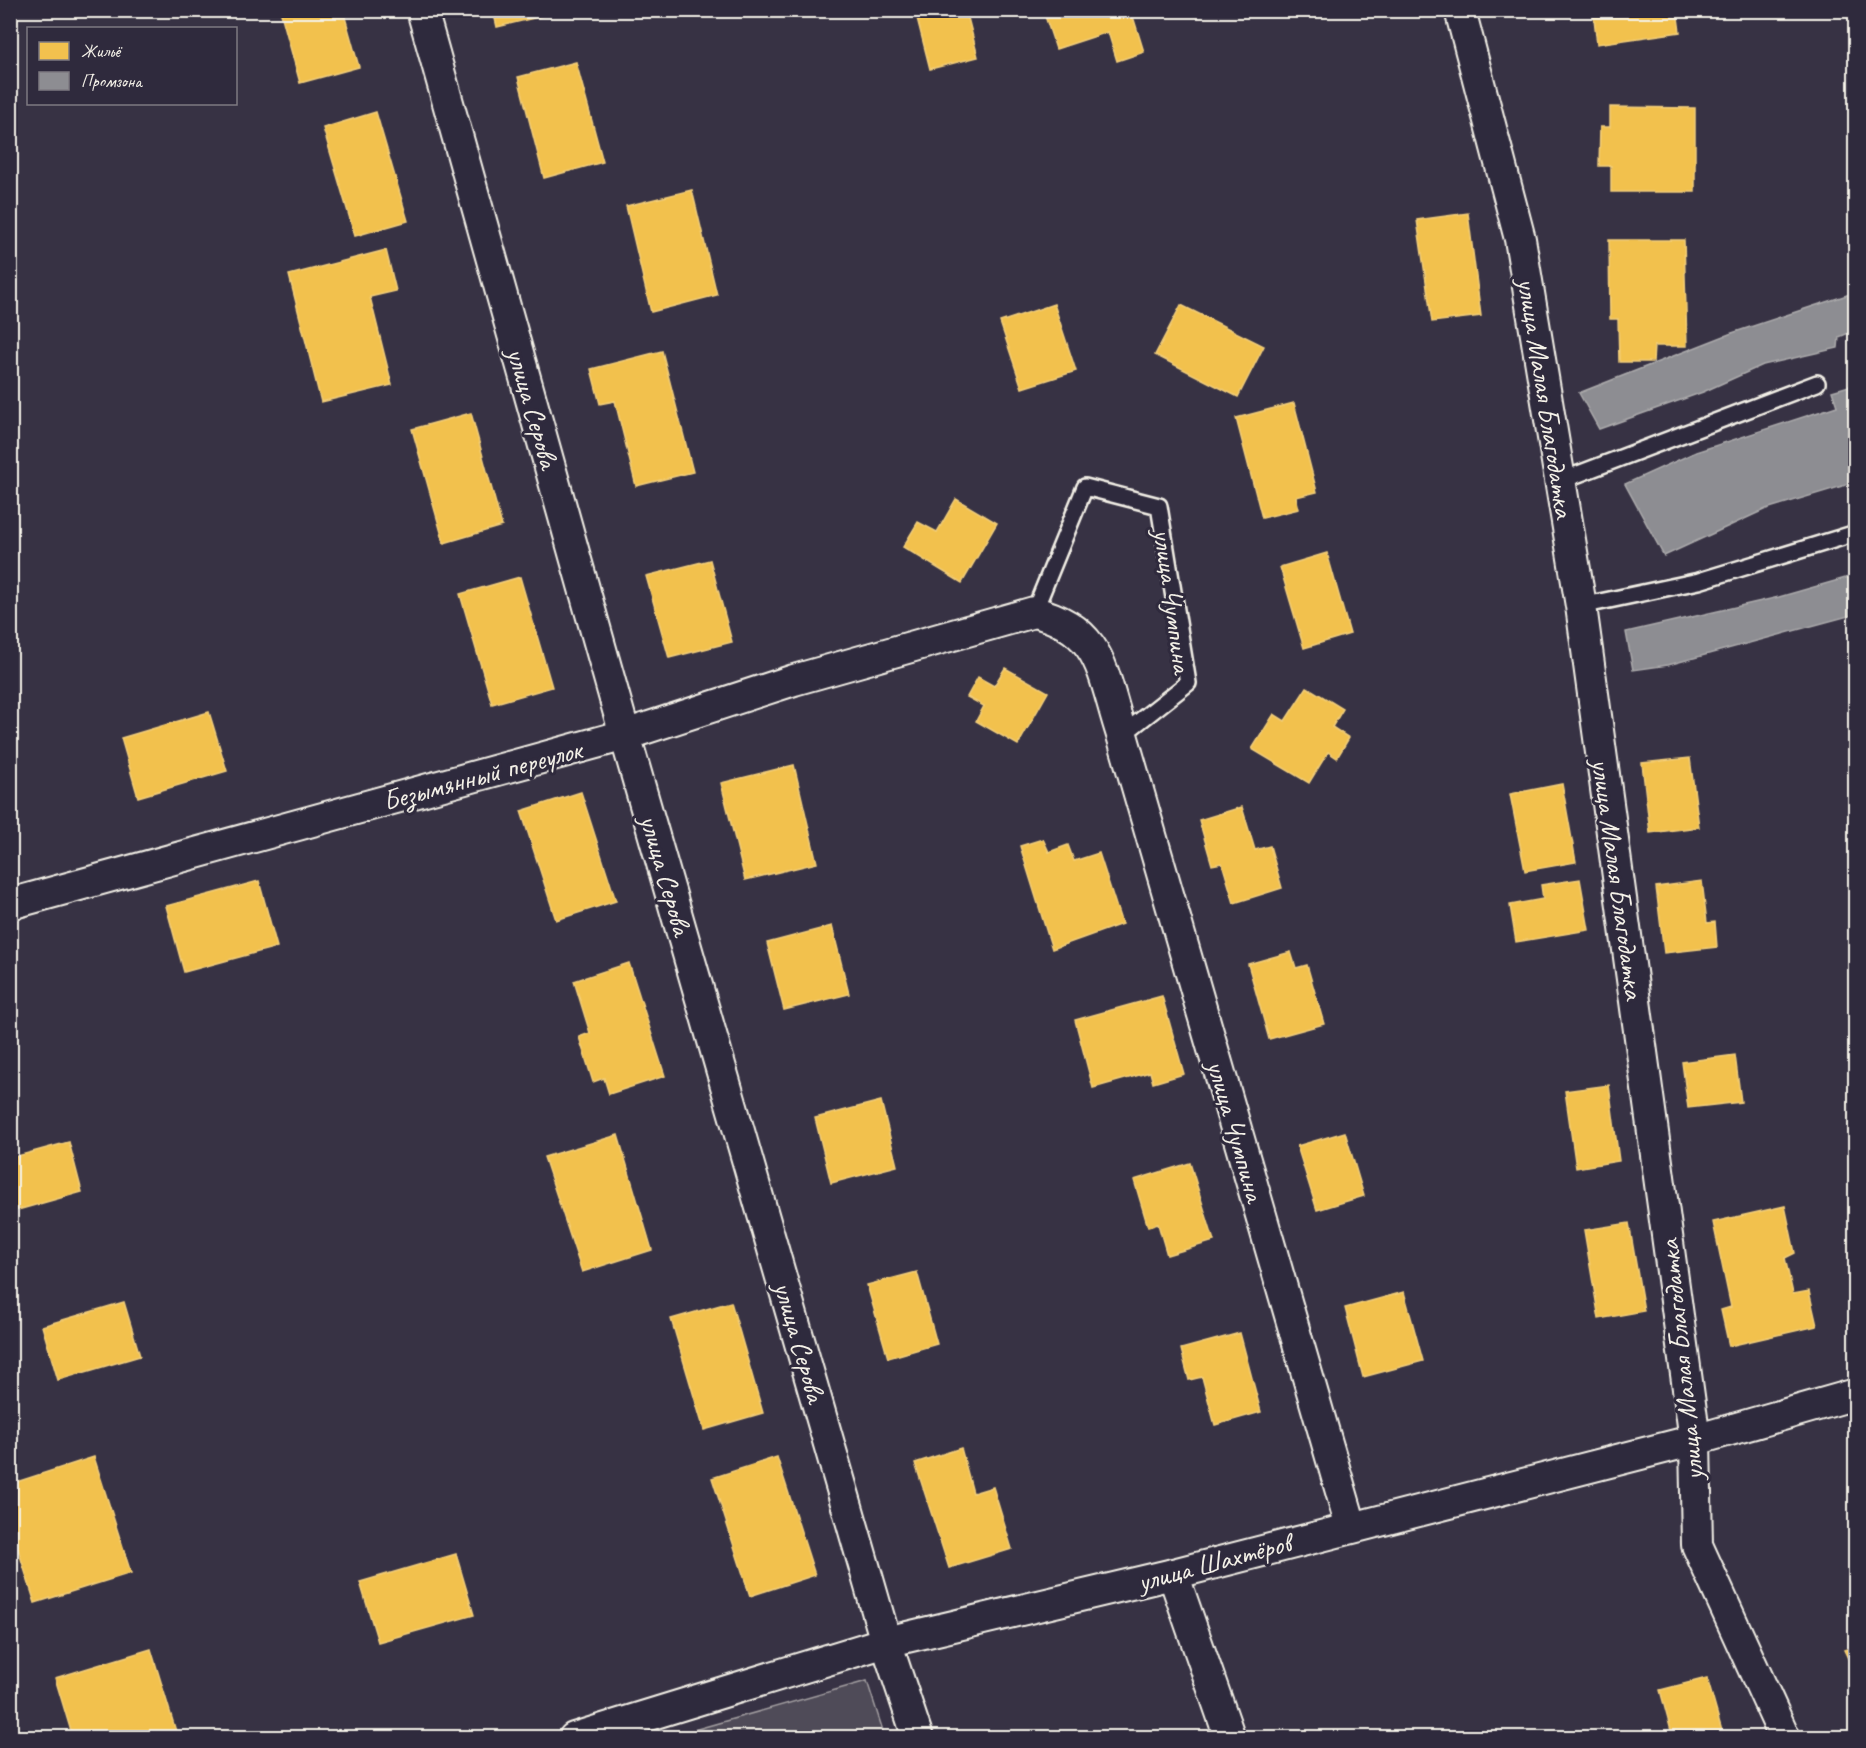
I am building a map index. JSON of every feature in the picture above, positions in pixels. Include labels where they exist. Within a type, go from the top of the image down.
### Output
[{"type":"street","name":"улица Серова","points":[[422,10],[625,735],[886,1642],[918,1737]]},
{"type":"street","name":"улица Малая Благодатка","points":[[1460,10],[1520,239],[1581,606],[1695,1440],[1697,1545],[1785,1737]]},
{"type":"street","name":"Безымянный переулок","points":[[10,904],[625,735],[794,680],[1034,612]]},
{"type":"street","name":"улица Чумпина","points":[[1034,612],[1070,625],[1083,635],[1094,650],[1122,735],[1351,1526]]},
{"type":"street","name":"улица Шахтёров","points":[[574,1737],[886,1642],[1173,1574],[1351,1526],[1695,1440],[1856,1394]]},
{"type":"street","points":[[1173,1574],[1230,1737]]},
{"type":"lane","points":[[1560,481],[1817,382]]},
{"type":"lane","name":"улица Чумпина","points":[[1034,612],[1085,487],[1159,506],[1188,683],[1122,735]]},
{"type":"lane","points":[[1581,606],[1699,581],[1856,533]]},
{"type":"shaded area","points":[[867,1681],[885,1737],[669,1737]]},
{"type":"building: Жильё","points":[[280,10],[343,10],[359,67],[300,83]]},
{"type":"building: Жильё","points":[[493,10],[563,10],[563,11],[497,27]]},
{"type":"building: Жильё","points":[[948,10],[966,10],[978,57],[930,69],[917,18]]},
{"type":"building: Жильё","points":[[1043,10],[1131,10],[1144,52],[1117,61],[1108,32],[1056,49]]},
{"type":"building: Жильё","points":[[1593,10],[1677,10],[1680,32],[1597,44]]},
{"type":"building: Жильё","points":[[576,62],[603,162],[544,178],[518,77]]},
{"type":"building: Жильё","points":[[1610,107],[1695,108],[1695,192],[1611,192],[1611,166],[1599,166],[1600,127],[1610,127]]},
{"type":"building: Жильё","points":[[376,112],[408,221],[355,236],[323,128]]},
{"type":"building: Жильё","points":[[692,190],[717,295],[651,312],[626,206]]},
{"type":"building: Жильё","points":[[1468,213],[1481,316],[1432,322],[1417,220]]},
{"type":"building: Жильё","points":[[1609,240],[1684,240],[1687,346],[1654,346],[1653,362],[1619,362],[1618,319],[1610,319]]},
{"type":"building: Жильё","points":[[386,250],[396,291],[370,297],[392,385],[321,402],[289,275]]},
{"type":"building: Жильё","points":[[1054,304],[1076,371],[1022,388],[1000,322]]},
{"type":"building: Жильё","points":[[1181,305],[1264,346],[1238,397],[1155,355]]},
{"type":"building: Жильё","points":[[662,351],[693,472],[636,486],[615,401],[600,404],[591,369]]},
{"type":"building: Жильё","points":[[1294,403],[1317,492],[1296,497],[1299,509],[1262,518],[1236,418]]},
{"type":"building: Жильё","points":[[471,413],[502,526],[444,543],[412,429]]},
{"type":"building: Жильё","points":[[956,499],[997,523],[962,583],[903,547],[918,522],[937,532]]},
{"type":"building: Жильё","points":[[1327,553],[1350,634],[1304,648],[1280,567]]},
{"type":"building: Жильё","points":[[710,560],[732,642],[669,658],[646,576]]},
{"type":"building: Жильё","points":[[520,577],[552,687],[492,704],[460,594]]},
{"type":"building: Жильё","points":[[1005,668],[1048,692],[1018,745],[976,721],[984,706],[967,697],[978,677],[994,686]]},
{"type":"building: Жильё","points":[[1307,687],[1343,709],[1332,727],[1349,738],[1337,758],[1328,752],[1309,783],[1252,749],[1274,714],[1285,721]]},
{"type":"building: Жильё","points":[[209,712],[227,771],[138,797],[121,738]]},
{"type":"building: Жильё","points":[[1690,758],[1699,827],[1650,833],[1642,763]]},
{"type":"building: Жильё","points":[[794,765],[817,863],[745,880],[721,783]]},
{"type":"building: Жильё","points":[[1562,784],[1576,862],[1525,871],[1510,794]]},
{"type":"building: Жильё","points":[[581,792],[616,901],[556,920],[521,811]]},
{"type":"building: Жильё","points":[[1242,807],[1255,850],[1270,846],[1282,888],[1234,903],[1222,863],[1212,865],[1199,820]]},
{"type":"building: Жильё","points":[[1043,839],[1049,852],[1068,845],[1074,861],[1099,853],[1122,924],[1052,949],[1020,846]]},
{"type":"building: Жильё","points":[[1580,879],[1589,930],[1516,942],[1510,905],[1543,899],[1541,885]]},
{"type":"building: Жильё","points":[[259,881],[277,947],[184,972],[166,906]]},
{"type":"building: Жильё","points":[[1702,881],[1707,923],[1715,922],[1717,947],[1664,953],[1656,887]]},
{"type":"building: Жильё","points":[[832,926],[849,994],[784,1010],[767,943]]},
{"type":"building: Жильё","points":[[1291,952],[1296,968],[1307,965],[1324,1024],[1269,1039],[1248,964]]},
{"type":"building: Жильё","points":[[629,963],[665,1076],[609,1094],[604,1078],[593,1082],[579,1037],[590,1033],[574,981]]},
{"type":"building: Жильё","points":[[1162,996],[1184,1074],[1153,1083],[1150,1072],[1093,1088],[1075,1020]]},
{"type":"building: Жильё","points":[[1735,1055],[1741,1102],[1688,1108],[1682,1062]]},
{"type":"building: Жильё","points":[[1609,1085],[1619,1161],[1576,1168],[1565,1091]]},
{"type":"building: Жильё","points":[[881,1101],[897,1166],[831,1183],[815,1118]]},
{"type":"building: Жильё","points":[[1345,1132],[1364,1196],[1317,1210],[1297,1146]]},
{"type":"building: Жильё","points":[[618,1135],[652,1250],[582,1272],[544,1157]]},
{"type":"building: Жильё","points":[[69,1142],[82,1192],[14,1211],[10,1199],[10,1158]]},
{"type":"building: Жильё","points":[[1190,1163],[1214,1241],[1167,1255],[1158,1224],[1148,1227],[1134,1180]]},
{"type":"building: Жильё","points":[[1785,1206],[1795,1253],[1785,1258],[1793,1294],[1809,1291],[1817,1326],[1729,1346],[1721,1310],[1731,1307],[1713,1222]]},
{"type":"building: Жильё","points":[[1629,1223],[1644,1311],[1599,1319],[1584,1230]]},
{"type":"building: Жильё","points":[[917,1272],[937,1344],[888,1358],[867,1285]]},
{"type":"building: Жильё","points":[[1404,1292],[1423,1361],[1363,1377],[1345,1308]]},
{"type":"building: Жильё","points":[[124,1302],[140,1356],[58,1380],[42,1326]]},
{"type":"building: Жильё","points":[[731,1302],[763,1413],[704,1430],[671,1319]]},
{"type":"building: Жильё","points":[[1240,1333],[1261,1412],[1215,1425],[1202,1377],[1189,1380],[1181,1349]]},
{"type":"building: Жильё","points":[[961,1448],[973,1493],[993,1487],[1012,1549],[949,1568],[915,1463]]},
{"type":"building: Жильё","points":[[94,1457],[131,1573],[35,1603],[10,1524],[10,1484]]},
{"type":"building: Жильё","points":[[777,1457],[815,1575],[750,1596],[712,1478]]},
{"type":"building: Жильё","points":[[456,1554],[474,1615],[378,1642],[360,1582]]},
{"type":"building: Жильё","points":[[1856,1646],[1856,1675],[1844,1650]]},
{"type":"building: Жильё","points":[[151,1649],[178,1738],[73,1738],[55,1678]]},
{"type":"building: Жильё","points":[[1707,1678],[1724,1738],[1673,1738],[1660,1690]]},
{"type":"building: Промзона","points":[[1856,292],[1856,330],[1839,337],[1838,348],[1763,365],[1703,392],[1599,429],[1579,393],[1732,333]]},
{"type":"building: Промзона","points":[[1856,384],[1856,482],[1766,509],[1664,556],[1625,484],[1696,452],[1837,406],[1832,391]]},
{"type":"building: Промзона","points":[[1856,575],[1856,614],[1668,665],[1633,670],[1626,632],[1779,597]]}]
